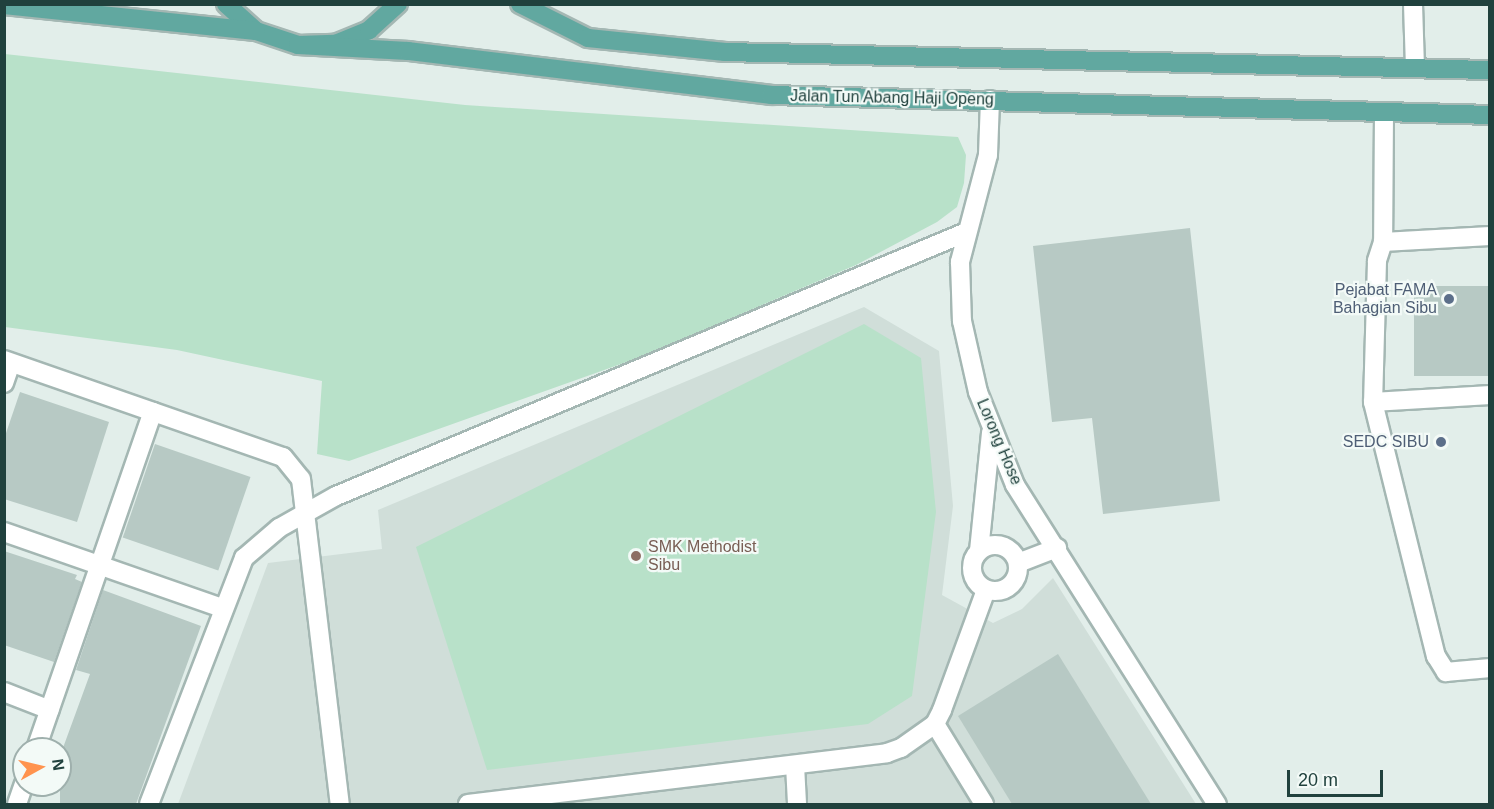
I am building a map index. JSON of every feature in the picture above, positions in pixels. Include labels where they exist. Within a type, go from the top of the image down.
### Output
[{"type":"main road","points":[[226,4],[256,31]]},
{"type":"main road","points":[[4,5],[256,31],[298,45],[344,40],[369,30],[398,4]]},
{"type":"main road","points":[[520,4],[588,38],[725,52],[1490,70]]},
{"type":"main road","name":"Jalan Tun Abang Haji Openg","points":[[298,45],[408,51],[771,95],[1490,116]]},
{"type":"street","points":[[1413,4],[1415,68]]},
{"type":"street","name":"Lorong Hose","points":[[990,100],[988,155],[964,232],[960,262],[962,321],[978,392],[1015,484],[1217,804]]},
{"type":"street","points":[[1384,113],[1383,242],[1377,261],[1373,402],[1436,656],[1446,672],[1490,668]]},
{"type":"street","points":[[149,804],[222,608],[244,558],[307,510],[964,232]]},
{"type":"street","points":[[1383,242],[1490,236]]},
{"type":"street","points":[[4,383],[8,362],[283,457],[301,478],[307,510],[340,804]]},
{"type":"street","points":[[1373,402],[1490,395]]},
{"type":"street","points":[[40,737],[153,412]]},
{"type":"street","points":[[992,427],[979,551],[972,573],[986,590],[1000,591],[1012,584],[1018,563]]},
{"type":"street","points":[[4,532],[222,608]]},
{"type":"street","points":[[979,551],[1002,546],[1018,563]]},
{"type":"street","points":[[1018,563],[1056,548]]},
{"type":"street","points":[[468,804],[887,753],[908,744],[935,724],[986,590]]},
{"type":"street","points":[[4,692],[50,710]]},
{"type":"street","points":[[935,724],[984,804]]},
{"type":"street","points":[[795,765],[797,804]]},
{"type":"shaded area","name":"SMK Methodist Sibu","points":[[864,307],[939,351],[953,506],[942,595],[993,623],[1022,609],[1053,578],[1196,804],[178,804],[268,563],[382,549],[378,510]]},
{"type":"green space","points":[[5,54],[465,105],[958,137],[966,155],[964,183],[957,207],[937,222],[856,265],[635,359],[349,461],[317,454],[322,381],[177,350],[5,327]]},
{"type":"green space","points":[[864,324],[921,358],[936,512],[912,696],[868,724],[487,770],[416,547]]},
{"type":"building","points":[[1190,228],[1220,501],[1103,514],[1092,418],[1052,422],[1033,246]]},
{"type":"building","points":[[1414,286],[1490,286],[1490,376],[1414,376]]},
{"type":"building","points":[[20,392],[109,422],[77,522],[4,499],[4,439]]},
{"type":"building","points":[[155,444],[250,477],[218,570],[123,538]]},
{"type":"building","points":[[4,551],[77,575],[75,579],[82,582],[54,662],[4,645]]},
{"type":"building","points":[[103,590],[201,626],[136,804],[60,804],[60,797],[72,797],[72,737],[67,737],[90,674],[76,670]]},
{"type":"building","points":[[1058,654],[1151,804],[1012,804],[958,716]]},
{"type":"place","name":"Pejabat FAMA Bahagian Sibu","points":[[1449,299]]},
{"type":"place","name":"SEDC SIBU","points":[[1441,442]]},
{"type":"place","name":"SMK Methodist Sibu","points":[[636,556]]}]
